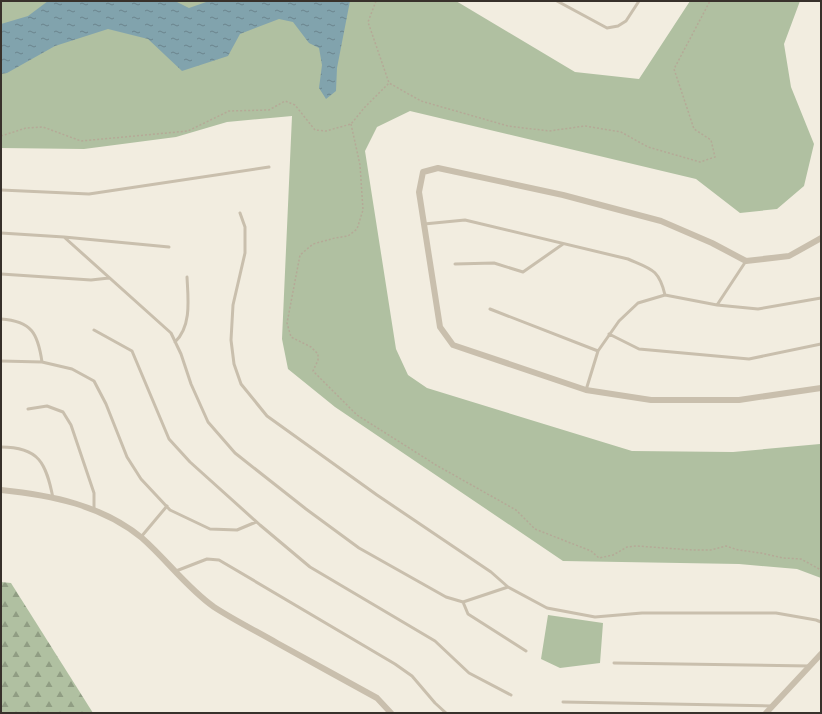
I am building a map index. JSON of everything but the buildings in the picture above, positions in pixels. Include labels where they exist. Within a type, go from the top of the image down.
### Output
[{"type":"street","points":[[821,238],[789,256],[746,261],[712,243],[661,221],[563,195],[438,168],[424,172],[419,192],[440,327],[454,345],[586,390],[651,400],[732,400],[821,388]]},
{"type":"street","points":[[1,490],[34,493],[94,509],[141,538],[176,570],[198,596],[226,615],[377,698],[391,713]]},
{"type":"street","points":[[766,713],[821,654]]},
{"type":"lane","points":[[557,1],[607,28],[618,26],[626,21],[639,1]]},
{"type":"lane","points":[[1,190],[89,194],[269,167]]},
{"type":"lane","points":[[240,213],[246,227],[245,253],[233,305],[231,340],[234,364],[241,384],[267,416],[377,495],[491,572],[508,587],[548,608],[595,617],[642,613],[776,613],[821,622]]},
{"type":"lane","points":[[424,224],[465,220],[628,259],[651,269],[662,280],[665,296]]},
{"type":"lane","points":[[1,234],[64,237],[169,247]]},
{"type":"lane","points":[[64,237],[171,333],[208,422],[235,453],[359,548],[446,597],[463,602],[508,587]]},
{"type":"lane","points":[[455,264],[494,263],[524,272],[563,244]]},
{"type":"lane","points":[[717,305],[746,261]]},
{"type":"lane","points":[[1,274],[92,280],[110,278]]},
{"type":"lane","points":[[175,342],[183,335],[185,327],[189,305],[187,277]]},
{"type":"lane","points":[[586,390],[598,351],[619,321],[638,303],[665,296],[717,305],[758,308],[821,298]]},
{"type":"lane","points":[[490,309],[598,351]]},
{"type":"lane","points":[[1,319],[16,320],[32,329],[39,341],[42,362]]},
{"type":"lane","points":[[94,330],[132,352],[168,439],[190,462],[256,522],[310,567],[435,641],[469,673],[512,696]]},
{"type":"lane","points":[[609,334],[639,349],[749,359],[821,344]]},
{"type":"lane","points":[[1,361],[42,362],[72,369],[94,381],[106,404],[127,457],[141,479],[170,510],[210,529],[237,530],[256,522]]},
{"type":"lane","points":[[28,409],[47,406],[63,412],[71,425],[94,493],[94,509]]},
{"type":"lane","points":[[1,447],[17,447],[30,451],[40,460],[50,482],[53,498]]},
{"type":"lane","points":[[141,538],[167,506]]},
{"type":"lane","points":[[176,570],[208,559],[219,560],[395,664],[412,676],[435,703],[446,713]]},
{"type":"lane","points":[[463,602],[468,614],[526,652]]},
{"type":"lane","points":[[614,663],[810,666]]},
{"type":"lane","points":[[563,702],[772,706]]},
{"type":"path","points":[[376,1],[368,22],[389,83],[421,101],[508,126],[549,131],[585,126],[621,132],[648,147],[700,162],[715,157],[711,140],[694,129],[674,69],[710,1]]},
{"type":"path","points":[[1,136],[26,128],[43,128],[81,141],[188,131],[229,111],[269,110],[285,101],[295,105],[315,130],[326,131],[351,124],[365,107],[389,83]]},
{"type":"path","points":[[351,124],[360,165],[363,210],[357,229],[348,236],[313,244],[300,255],[287,323],[291,337],[311,347],[318,354],[318,360],[313,371],[357,415],[436,464],[516,510],[535,528],[591,551],[599,558],[613,555],[627,547],[637,546],[692,550],[711,550],[726,546],[738,550],[783,558],[801,559],[821,570]]},
{"type":"green space","points":[[1,1],[456,1],[575,72],[639,79],[690,1],[800,1],[784,44],[791,87],[814,144],[804,186],[777,209],[740,213],[696,179],[410,111],[377,127],[365,151],[396,349],[408,375],[427,388],[632,451],[733,452],[820,444],[821,442],[821,578],[797,569],[739,564],[563,561],[335,407],[288,369],[282,339],[292,116],[227,122],[176,137],[84,149],[1,148]]},
{"type":"green space","points":[[1,582],[11,583],[93,713],[1,713]]},
{"type":"green space","points":[[548,615],[603,623],[600,663],[560,668],[541,659]]},
{"type":"water","points":[[48,1],[175,1],[189,8],[209,1],[350,1],[337,68],[336,91],[326,99],[319,88],[322,65],[319,48],[309,43],[293,22],[279,19],[240,34],[228,56],[182,71],[148,39],[108,29],[55,46],[7,73],[1,74],[1,24],[28,16]]}]
